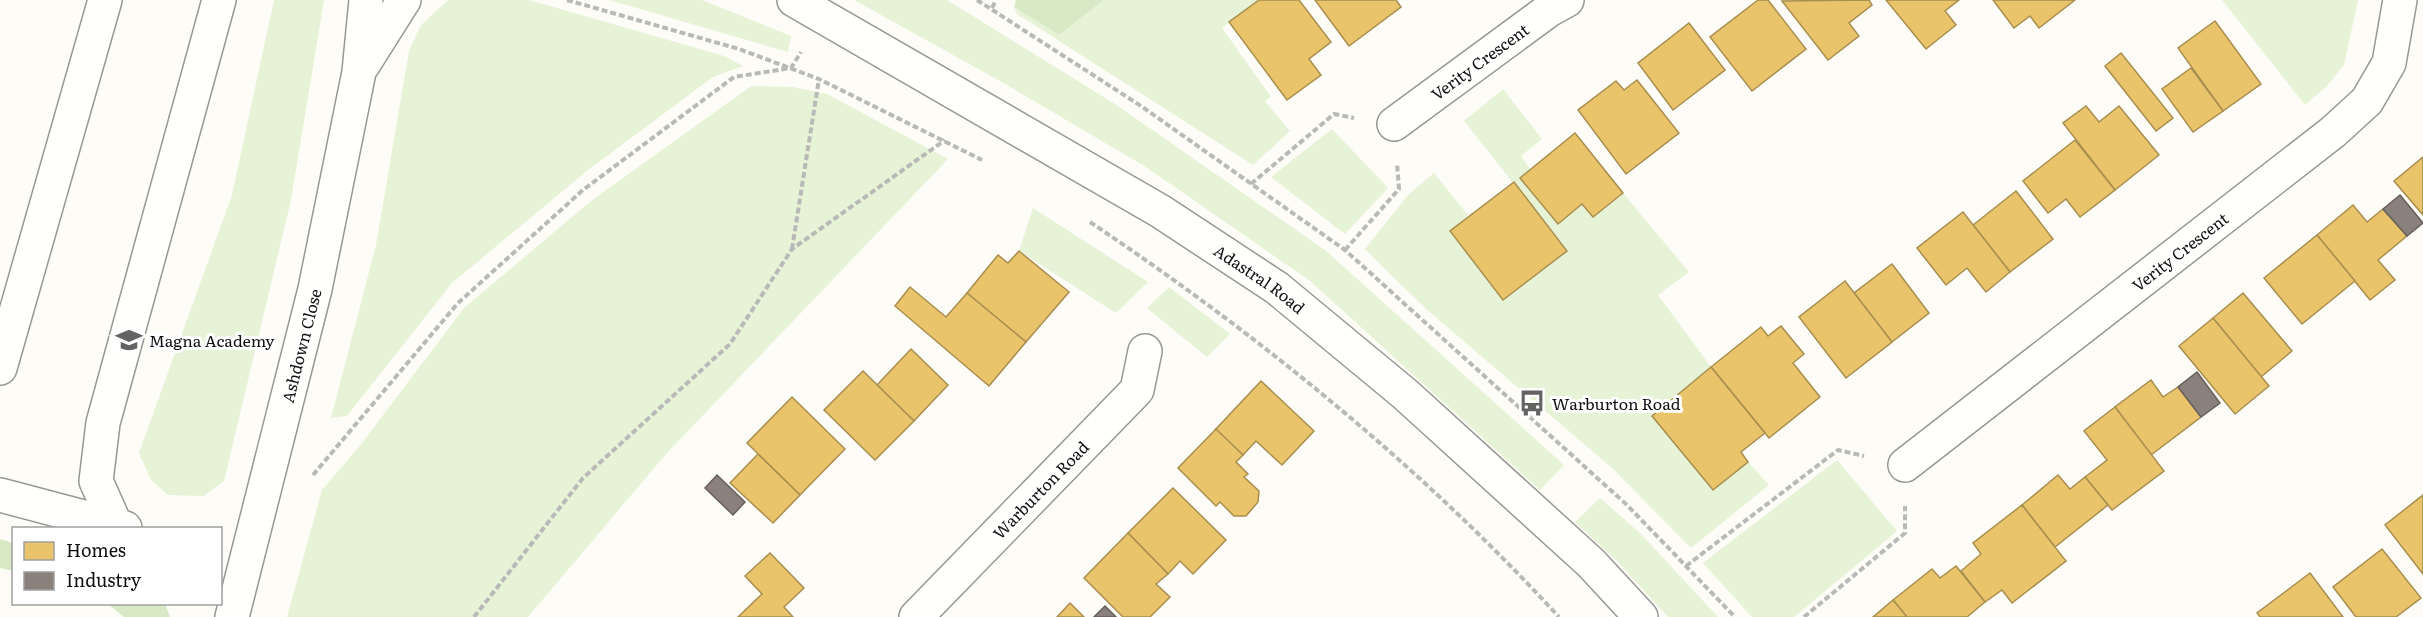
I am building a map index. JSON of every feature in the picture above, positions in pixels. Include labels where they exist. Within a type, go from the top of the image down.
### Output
[{"type":"street","points":[[0,368],[105,0]]},
{"type":"street","points":[[120,527],[96,481],[103,423],[219,0]]},
{"type":"street","points":[[359,72],[366,0]]},
{"type":"street","points":[[359,72],[404,0]]},
{"type":"street","name":"Adastral Road","points":[[766,0],[824,16]]},
{"type":"street","name":"Adastral Road","points":[[794,0],[1160,211],[1277,288],[1405,394],[1591,563],[1641,617]]},
{"type":"street","name":"Verity Crescent","points":[[1394,124],[1549,10],[1567,0]]},
{"type":"street","name":"Verity Crescent","points":[[1905,465],[2324,139],[2367,101],[2389,63],[2400,0]]},
{"type":"street","name":"Ashdown Close","points":[[232,617],[233,558],[315,288],[359,72]]},
{"type":"street","name":"Warburton Road","points":[[916,617],[1137,390],[1145,351]]},
{"type":"street","points":[[0,495],[120,527]]},
{"type":"path","points":[[567,0],[739,49],[819,78],[986,162]]},
{"type":"path","points":[[977,0],[1141,106],[1345,250],[1627,505],[1735,617]]},
{"type":"path","points":[[992,8],[996,0]]},
{"type":"path","points":[[306,483],[458,303],[583,190],[734,77],[791,68],[824,16]]},
{"type":"path","points":[[792,249],[819,78]]},
{"type":"path","points":[[1251,184],[1334,114],[1394,124],[1399,189],[1345,250]]},
{"type":"path","points":[[474,617],[583,478],[730,344],[792,249],[945,140]]},
{"type":"path","points":[[1086,219],[1171,276],[1298,375],[1436,491],[1559,617]]},
{"type":"path","points":[[1686,566],[1838,450],[1905,465],[1905,533],[1804,617]]},
{"type":"green space","points":[[274,0],[324,0],[291,200],[224,481],[204,496],[168,495],[151,480],[139,453],[232,195]]},
{"type":"green space","points":[[448,0],[529,0],[724,56],[743,66],[713,77],[588,170],[452,283],[347,416],[331,418],[376,245],[409,51],[421,25]]},
{"type":"green space","points":[[609,0],[702,0],[791,36],[788,52]]},
{"type":"green space","points":[[854,0],[947,0],[1115,104],[1325,250],[1564,465],[1540,490],[1310,281],[1146,167],[1000,81]]},
{"type":"green space","points":[[1016,0],[1104,0],[1059,35],[1014,7]]},
{"type":"green space","points":[[1104,0],[1259,0],[1222,28],[1271,97],[1265,101],[1290,131],[1253,165],[1017,14],[1014,7],[1059,35]]},
{"type":"green space","points":[[2222,0],[2358,0],[2344,65],[2327,86],[2305,105]]},
{"type":"green space","points":[[751,86],[793,87],[827,94],[948,159],[666,454],[528,617],[287,617],[322,490],[362,443],[464,308],[591,201]]},
{"type":"green space","points":[[1503,89],[1542,139],[1521,156],[1530,169],[1520,178],[1558,224],[1582,204],[1593,217],[1623,193],[1689,272],[1658,295],[1711,367],[1653,416],[1713,490],[1748,462],[1769,485],[1691,548],[1612,468],[1426,309],[1365,249],[1408,195],[1434,173],[1468,215],[1450,231],[1503,300],[1567,251],[1464,121]]},
{"type":"green space","points":[[1332,129],[1388,188],[1345,234],[1271,177]]},
{"type":"green space","points":[[1033,208],[1148,282],[1116,313],[1019,251]]},
{"type":"green space","points":[[1169,287],[1230,334],[1207,357],[1147,308]]},
{"type":"green space","points":[[1837,460],[1897,531],[1794,617],[1752,617],[1703,563]]},
{"type":"green space","points":[[1600,498],[1641,534],[1718,617],[1668,617],[1617,561],[1575,522]]},
{"type":"green space","points":[[0,539],[12,543],[12,571],[0,568]]},
{"type":"green space","points":[[109,605],[165,605],[170,617],[124,617]]},
{"type":"building: Homes","points":[[1259,0],[1299,0],[1331,42],[1309,59],[1321,75],[1287,100],[1229,22]]},
{"type":"building: Homes","points":[[1315,0],[1396,0],[1401,7],[1349,46]]},
{"type":"building: Homes","points":[[1758,0],[1768,0],[1806,49],[1752,91],[1710,37]]},
{"type":"building: Homes","points":[[1869,0],[1872,5],[1849,23],[1859,36],[1828,60],[1782,1]]},
{"type":"building: Homes","points":[[1886,0],[1959,0],[1945,11],[1956,25],[1926,49]]},
{"type":"building: Homes","points":[[1993,0],[2075,0],[2039,28],[2030,16],[2014,28]]},
{"type":"building: Homes","points":[[2215,21],[2261,84],[2223,111],[2178,48]]},
{"type":"building: Homes","points":[[1689,23],[1725,70],[1673,110],[1638,63]]},
{"type":"building: Homes","points":[[2121,53],[2173,118],[2156,131],[2105,66]]},
{"type":"building: Homes","points":[[2191,68],[2223,111],[2193,132],[2162,89]]},
{"type":"building: Homes","points":[[1637,80],[1679,133],[1626,174],[1578,110],[1616,81],[1624,90]]},
{"type":"building: Homes","points":[[2086,106],[2099,122],[2119,106],[2159,155],[2115,190],[2063,123]]},
{"type":"building: Homes","points":[[1575,133],[1623,193],[1593,217],[1582,204],[1558,224],[1520,178]]},
{"type":"building: Homes","points":[[2075,140],[2115,190],[2080,217],[2066,199],[2048,213],[2023,181]]},
{"type":"building: Homes","points":[[2423,157],[2423,215],[2394,181]]},
{"type":"building: Homes","points":[[1514,182],[1567,251],[1503,300],[1450,231]]},
{"type":"building: Homes","points":[[2016,191],[2053,239],[2010,272],[1973,225]]},
{"type":"building: Homes","points":[[2353,205],[2367,222],[2383,209],[2407,236],[2378,260],[2395,280],[2370,300],[2317,235]]},
{"type":"building: Homes","points":[[1963,212],[2010,272],[1986,292],[1967,268],[1946,285],[1917,248]]},
{"type":"building: Homes","points":[[2317,235],[2355,281],[2302,324],[2264,278]]},
{"type":"building: Homes","points":[[1019,251],[1069,292],[1026,342],[967,293],[998,255],[1008,263]]},
{"type":"building: Homes","points":[[1892,264],[1929,313],[1892,342],[1854,293]]},
{"type":"building: Homes","points":[[1845,281],[1892,342],[1846,378],[1799,317]]},
{"type":"building: Homes","points":[[910,287],[946,317],[967,293],[1026,342],[989,386],[895,306]]},
{"type":"building: Homes","points":[[2243,293],[2292,351],[2261,377],[2213,318]]},
{"type":"building: Homes","points":[[2213,318],[2269,386],[2235,414],[2179,346]]},
{"type":"building: Homes","points":[[1781,326],[1804,354],[1793,363],[1820,397],[1769,438],[1711,367],[1761,327],[1768,336]]},
{"type":"building: Homes","points":[[911,349],[948,385],[914,421],[877,385]]},
{"type":"building: Homes","points":[[1711,367],[1765,433],[1741,452],[1748,462],[1713,490],[1652,416]]},
{"type":"building: Homes","points":[[863,371],[914,421],[875,460],[824,410]]},
{"type":"building: Homes","points":[[2151,380],[2163,397],[2178,387],[2201,417],[2151,455],[2115,407]]},
{"type":"building: Homes","points":[[1261,381],[1314,431],[1282,465],[1256,441],[1243,455],[1215,430]]},
{"type":"building: Homes","points":[[792,397],[845,449],[800,495],[747,443]]},
{"type":"building: Homes","points":[[2115,407],[2164,471],[2112,510],[2085,477],[2107,460],[2084,431]]},
{"type":"building: Homes","points":[[1216,429],[1243,455],[1236,462],[1248,474],[1244,477],[1259,491],[1258,502],[1246,516],[1234,516],[1220,502],[1216,506],[1178,468]]},
{"type":"building: Homes","points":[[758,454],[800,495],[773,523],[730,483]]},
{"type":"building: Homes","points":[[2058,475],[2070,489],[2085,477],[2108,505],[2055,547],[2022,505]]},
{"type":"building: Homes","points":[[1173,488],[1226,540],[1193,574],[1180,561],[1168,574],[1128,533]]},
{"type":"building: Homes","points":[[2423,495],[2423,574],[2385,525]]},
{"type":"building: Homes","points":[[2022,505],[2066,561],[2012,603],[2002,590],[1985,602],[1961,571],[1981,554],[1973,543]]},
{"type":"building: Homes","points":[[1128,533],[1168,574],[1156,584],[1170,597],[1150,617],[1123,617],[1084,578]]},
{"type":"building: Homes","points":[[2382,549],[2421,598],[2396,617],[2356,617],[2333,587]]},
{"type":"building: Homes","points":[[770,553],[804,588],[784,607],[793,617],[738,617],[762,594],[745,576]]},
{"type":"building: Homes","points":[[1956,566],[1985,602],[1967,617],[1907,617],[1893,600],[1932,569],[1940,578]]},
{"type":"building: Homes","points":[[2310,573],[2343,617],[2260,617],[2257,613]]},
{"type":"building: Homes","points":[[1893,600],[1907,617],[1873,617]]},
{"type":"building: Homes","points":[[1070,603],[1084,617],[1057,617]]},
{"type":"building: Industry","points":[[2400,195],[2423,223],[2407,236],[2383,209]]},
{"type":"building: Industry","points":[[2197,372],[2220,403],[2201,417],[2178,387]]},
{"type":"building: Industry","points":[[717,475],[745,502],[733,515],[705,488]]},
{"type":"building: Industry","points":[[1105,606],[1116,617],[1094,617]]},
{"type":"place","name":"Magna Academy","points":[[129,340]]},
{"type":"place","name":"Warburton Road","points":[[1532,403]]}]
